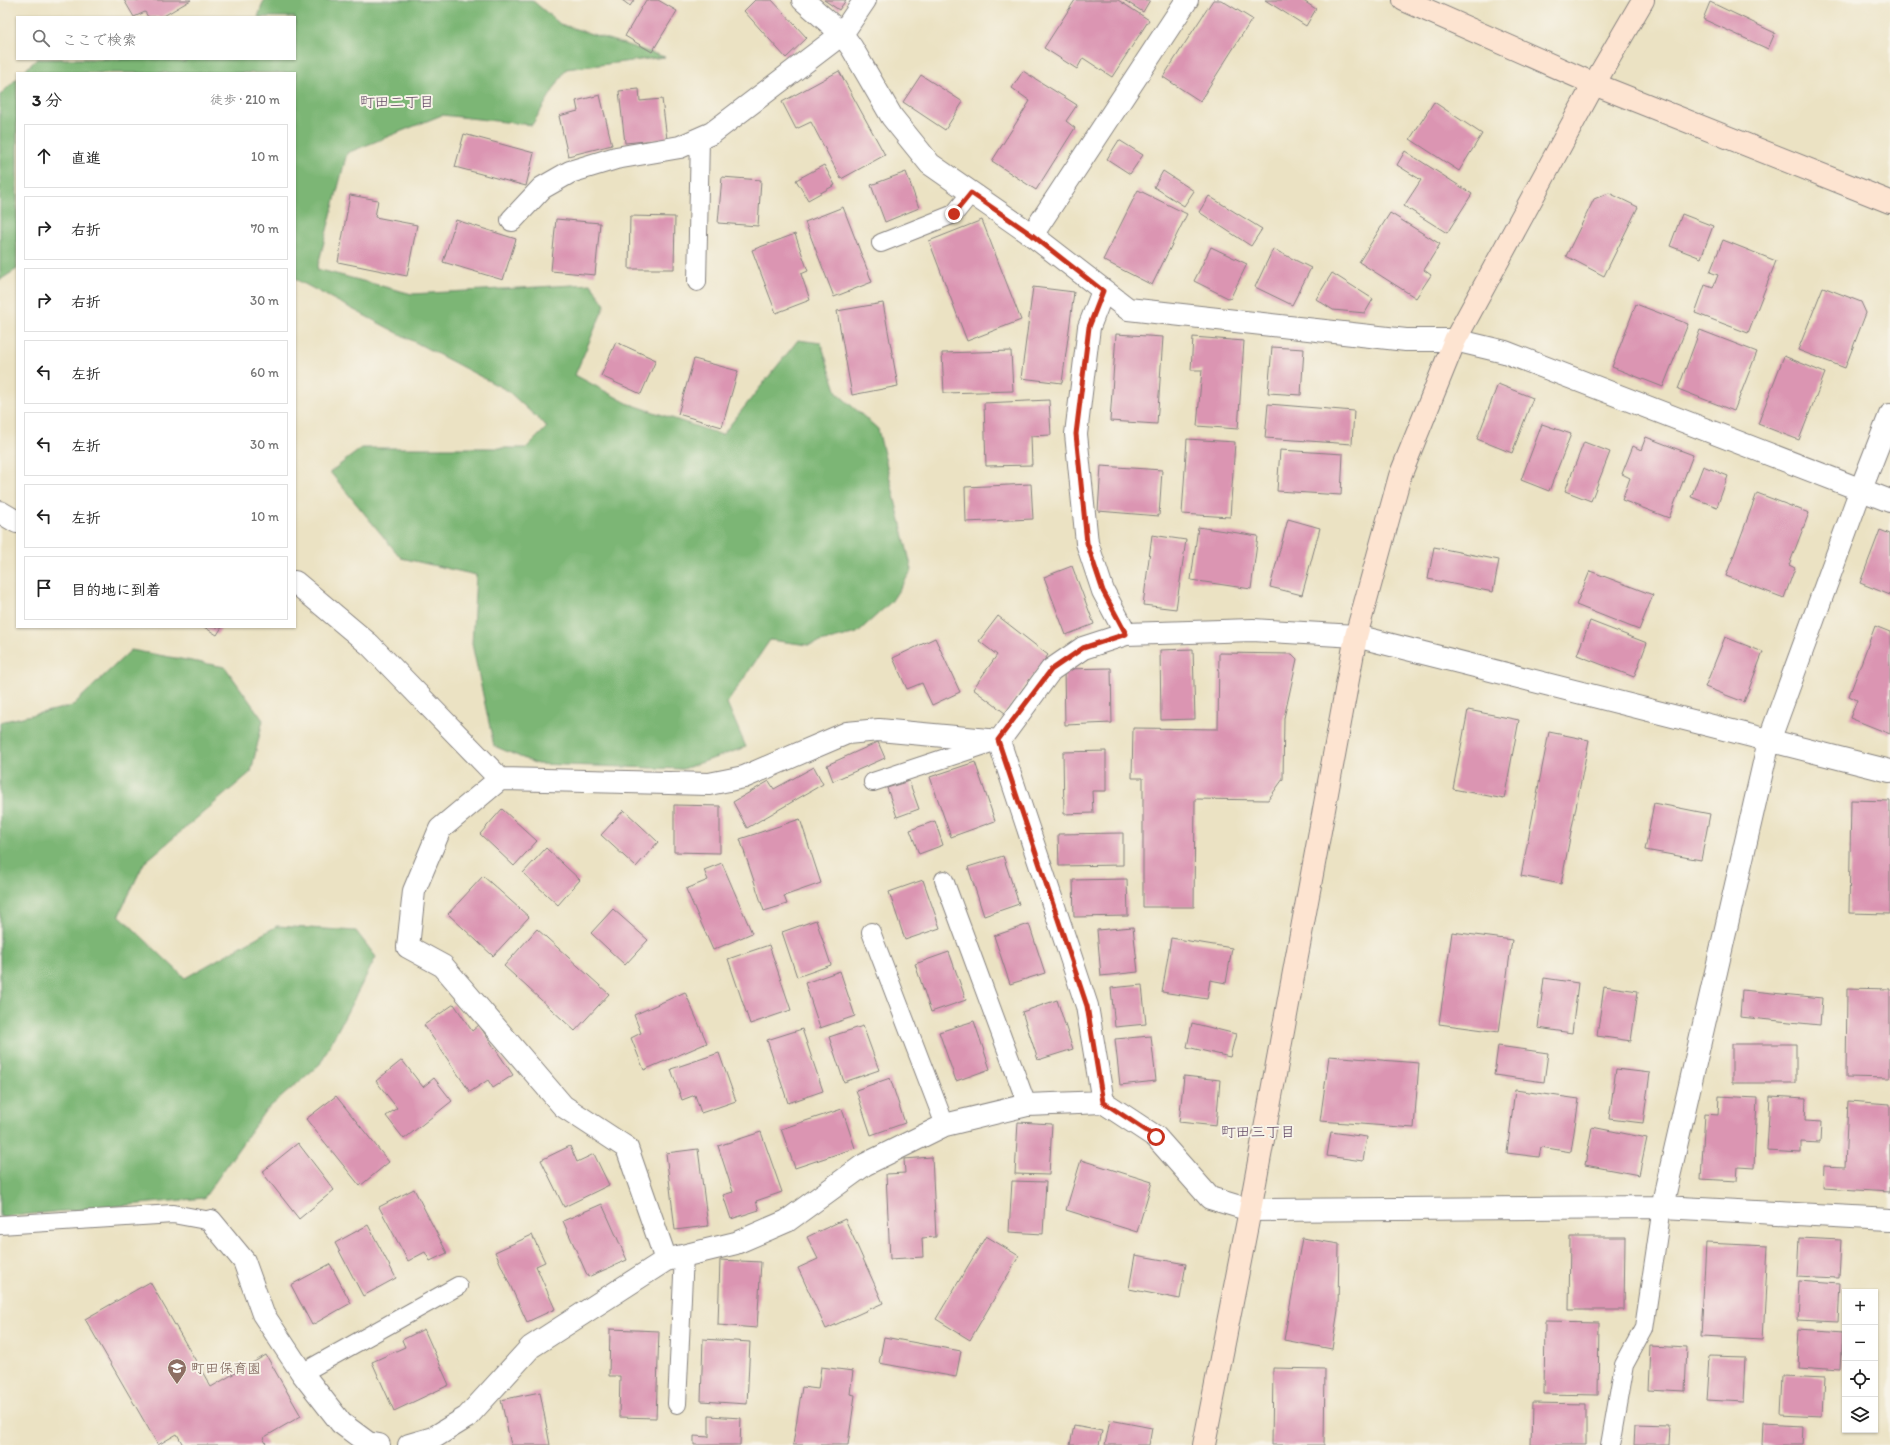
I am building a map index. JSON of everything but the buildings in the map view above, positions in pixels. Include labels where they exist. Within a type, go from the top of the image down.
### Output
[{"type":"street","points":[[803,0],[842,34],[852,48],[892,118],[930,164],[1032,235],[1128,309],[1406,340],[1455,340],[1505,352],[1890,501]]},
{"type":"street","points":[[512,220],[542,188],[570,172],[616,158],[680,147],[712,133],[842,34],[865,0]]},
{"type":"street","points":[[1032,235],[1187,0]]},
{"type":"street","points":[[1404,0],[1594,84],[1890,202]]},
{"type":"street","points":[[1204,1445],[1250,1210],[1356,636],[1400,476],[1455,340],[1594,84],[1643,0]]},
{"type":"street","points":[[1103,291],[1089,327],[1076,434],[1087,543],[1103,591],[1126,634]]},
{"type":"street","points":[[1662,1207],[1769,741],[1861,489],[1890,415]]},
{"type":"street","points":[[0,512],[16,521]]},
{"type":"street","points":[[296,583],[370,645],[500,779]]},
{"type":"street","points":[[998,740],[1051,670],[1083,648],[1126,634],[1253,630],[1356,636],[1890,771]]},
{"type":"street","points":[[675,1257],[627,1148],[563,1106],[443,966],[408,946],[414,891],[440,829],[500,779],[709,784],[744,777],[847,733],[879,730],[998,740]]},
{"type":"street","points":[[998,740],[1087,1006],[1103,1102]]},
{"type":"street","points":[[409,1445],[433,1438],[467,1417],[531,1347],[675,1257],[736,1243],[787,1220],[864,1165],[945,1125],[1027,1105],[1103,1102],[1156,1137],[1210,1198],[1250,1210],[1662,1207],[1890,1219]]},
{"type":"street","points":[[211,1221],[244,1261],[263,1314],[302,1373],[341,1423],[368,1443],[379,1445]]},
{"type":"lane","points":[[697,282],[700,138]]},
{"type":"lane","points":[[881,243],[954,214],[971,193]]},
{"type":"lane","points":[[873,782],[998,740]]},
{"type":"lane","points":[[944,880],[1027,1105]]},
{"type":"lane","points":[[871,932],[945,1125]]},
{"type":"lane","points":[[1610,1445],[1624,1365],[1644,1328],[1662,1207]]},
{"type":"lane","points":[[0,1226],[173,1214],[211,1221]]},
{"type":"lane","points":[[675,1257],[677,1404]]},
{"type":"lane","points":[[302,1373],[458,1286]]},
{"type":"green space","points":[[264,0],[532,0],[560,24],[665,57],[566,69],[532,125],[442,115],[347,153],[317,269],[412,294],[591,284],[605,305],[575,375],[627,403],[722,435],[798,340],[821,343],[837,393],[878,429],[912,570],[891,602],[857,633],[808,645],[770,640],[727,703],[746,747],[683,769],[537,764],[494,746],[472,644],[476,575],[401,558],[330,472],[362,448],[526,448],[547,427],[508,391],[296,280],[296,72],[23,72],[36,60],[167,60],[184,62],[187,60],[296,60],[296,16],[258,16]]},
{"type":"green space","points":[[16,79],[16,270],[0,280],[0,95]]},
{"type":"green space","points":[[131,650],[225,667],[263,720],[251,772],[144,863],[119,915],[185,978],[277,926],[356,931],[376,957],[320,1064],[265,1111],[204,1198],[0,1217],[0,722],[72,706]]},
{"type":"place","name":"町田保育園","points":[[177,1385]]},
{"type":"district","name":"町田二丁目","points":[[397,102]]},
{"type":"district","name":"町田三丁目","points":[[1258,1132]]},
{"type":"route","points":[[954,214],[971,193],[1032,235],[1103,291],[1089,327],[1076,434],[1087,543],[1103,591],[1126,634],[1083,648],[1051,670],[998,740],[1087,1006],[1103,1102],[1156,1137]]}]
